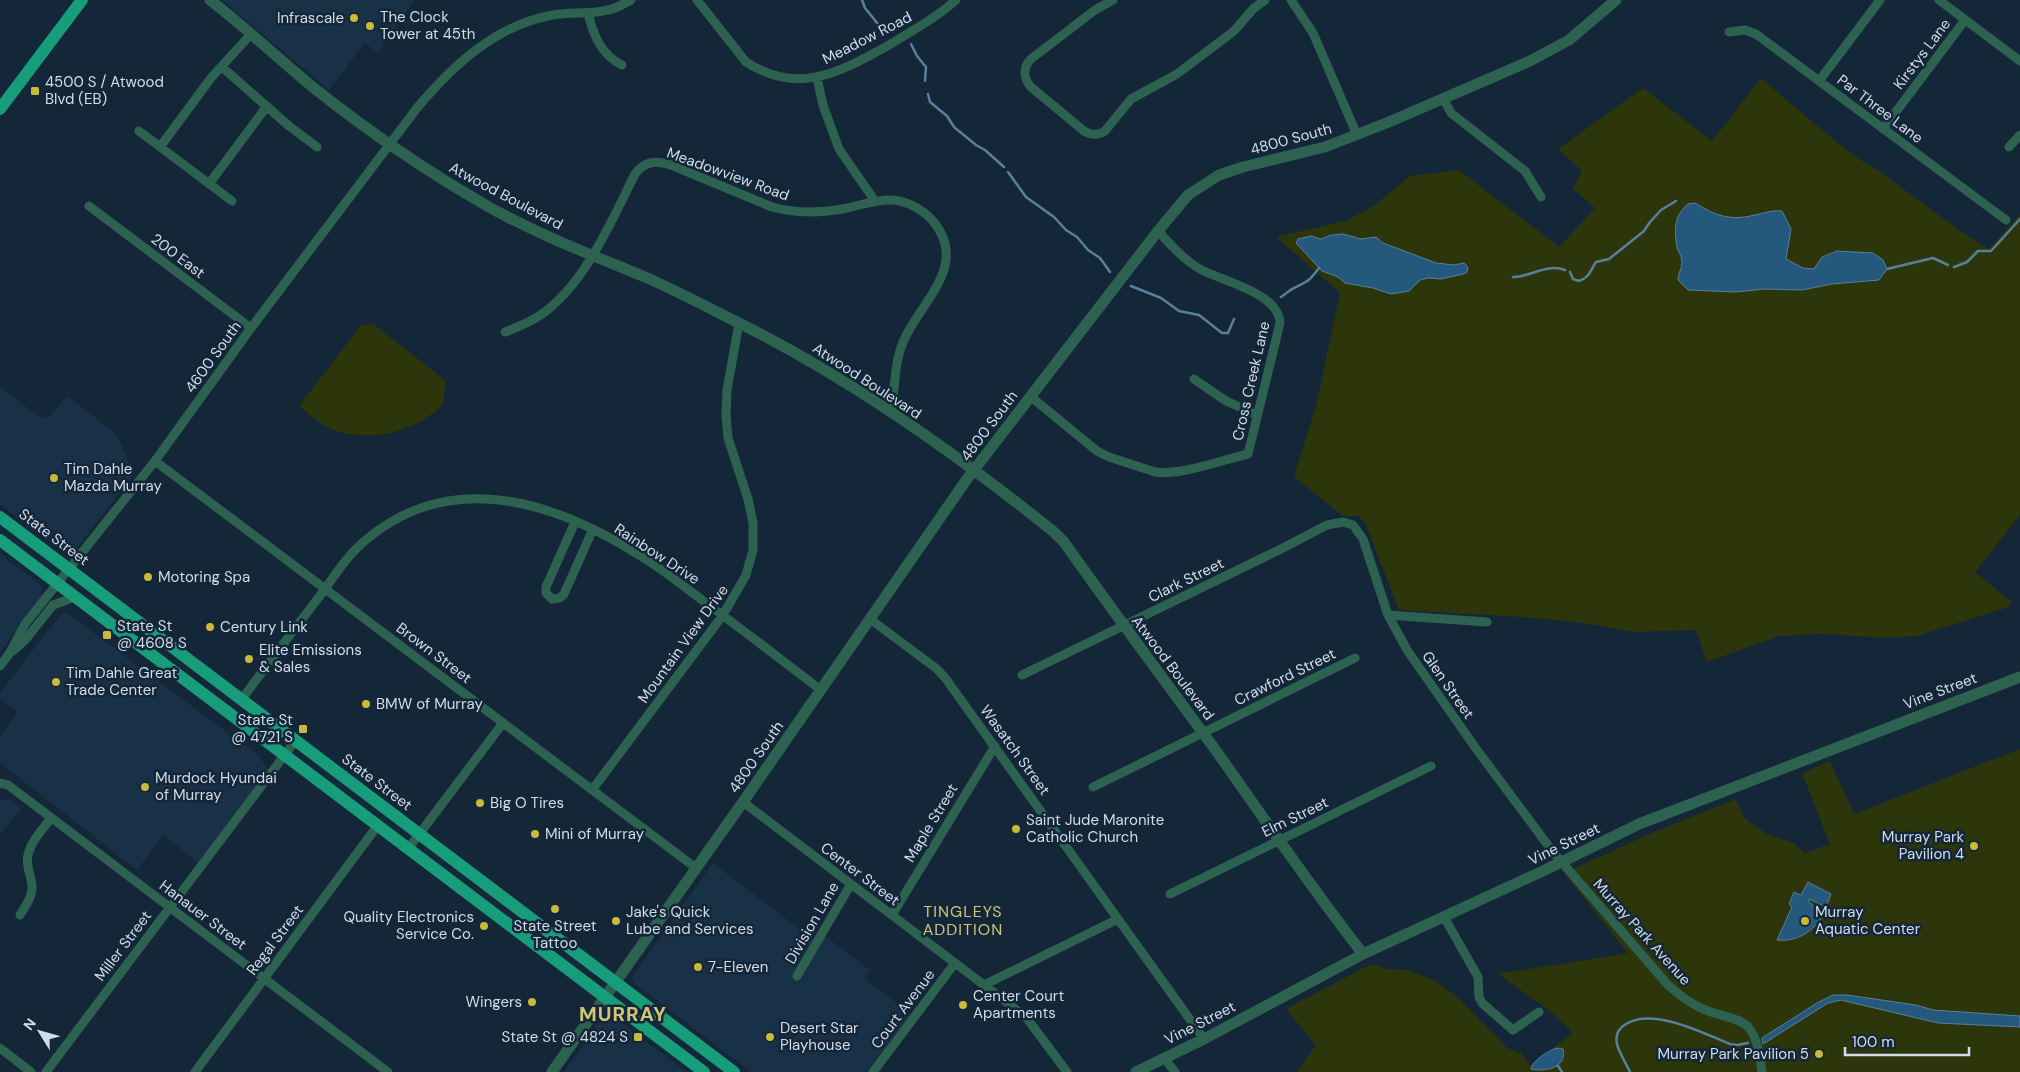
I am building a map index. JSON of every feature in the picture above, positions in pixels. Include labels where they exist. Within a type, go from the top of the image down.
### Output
[{"type":"main road","points":[[0,110],[81,0]]},
{"type":"main road","name":"State Street","points":[[0,517],[734,1072]]},
{"type":"main road","points":[[0,540],[704,1072]]},
{"type":"street","name":"Atwood Boulevard","points":[[210,0],[326,97],[440,178],[538,233],[668,288],[739,323],[821,368],[891,413],[1038,519],[1064,542],[1123,626],[1280,840],[1320,899],[1363,954]]},
{"type":"street","name":"4600 South","points":[[9,654],[25,624],[155,460],[251,328],[417,108],[442,80],[491,38],[514,26],[533,19],[614,8],[631,0]]},
{"type":"street","name":"Meadow Road","points":[[697,0],[746,62],[756,69],[778,77],[800,80],[817,78],[858,62],[933,19],[956,0]]},
{"type":"street","points":[[1113,0],[1095,10],[1031,58],[1025,67],[1025,74],[1031,87],[1084,131],[1096,135],[1105,131],[1131,99],[1177,74],[1234,31],[1254,8],[1265,0]]},
{"type":"street","points":[[1291,0],[1313,32],[1356,135]]},
{"type":"street","name":"4800 South","points":[[552,1072],[743,802],[973,471],[1158,231],[1188,195],[1219,175],[1243,166],[1310,151],[1356,135],[1549,52],[1586,27],[1616,0]]},
{"type":"street","name":"Par Three Lane","points":[[1880,0],[1819,81],[2006,220]]},
{"type":"street","points":[[1939,0],[2020,61]]},
{"type":"street","points":[[588,13],[592,30],[604,53],[622,65]]},
{"type":"street","name":"Kirstys Lane","points":[[1883,129],[1965,20]]},
{"type":"street","points":[[1729,32],[1740,30],[1752,32],[1819,81]]},
{"type":"street","points":[[160,147],[211,78],[251,34]]},
{"type":"street","points":[[222,67],[317,147]]},
{"type":"street","points":[[817,78],[823,105],[839,149],[875,201]]},
{"type":"street","points":[[1442,98],[1451,113],[1525,172],[1542,197]]},
{"type":"street","points":[[208,184],[267,106]]},
{"type":"street","points":[[139,132],[232,201]]},
{"type":"street","points":[[2009,147],[2020,135]]},
{"type":"street","name":"Meadowview Road","points":[[592,256],[635,174],[640,167],[654,162],[671,165],[772,207],[790,212],[826,211],[875,201],[907,203],[920,210],[937,226],[945,248],[945,268],[941,279],[910,327],[903,342],[897,362],[891,413]]},
{"type":"street","name":"200 East","points":[[89,206],[251,328]]},
{"type":"street","name":"Cross Creek Lane","points":[[1030,396],[1098,451],[1117,460],[1155,472],[1183,470],[1248,454],[1280,323],[1280,316],[1276,308],[1247,289],[1197,268],[1179,254],[1158,231]]},
{"type":"street","points":[[505,332],[529,322],[556,303],[592,256]]},
{"type":"street","name":"Mountain View Drive","points":[[592,790],[723,616],[735,598],[750,563],[754,537],[751,511],[731,449],[726,421],[727,390],[739,323]]},
{"type":"street","points":[[1194,379],[1226,401],[1257,415]]},
{"type":"street","name":"Brown Street","points":[[155,460],[696,868]]},
{"type":"street","name":"Rainbow Drive","points":[[242,700],[350,555],[375,532],[408,513],[433,504],[462,498],[497,499],[532,506],[593,529],[640,555],[821,690]]},
{"type":"street","points":[[575,522],[546,587],[546,593],[552,599],[560,598],[564,594],[593,529]]},
{"type":"street","name":"Clark Street","points":[[1022,675],[1322,527],[1334,523]]},
{"type":"street","name":"Glen Street","points":[[1334,523],[1348,523],[1353,525],[1360,533],[1388,615],[1407,650],[1477,750],[1562,862]]},
{"type":"street","points":[[0,666],[9,654],[26,639],[53,605],[75,597]]},
{"type":"street","points":[[1388,615],[1487,622]]},
{"type":"street","name":"Wasatch Street","points":[[870,619],[940,672],[1204,1039]]},
{"type":"street","name":"Crawford Street","points":[[1093,787],[1355,658]]},
{"type":"street","name":"Vine Street","points":[[1136,1072],[1204,1039],[1363,954],[1640,824],[2020,677]]},
{"type":"street","points":[[408,849],[503,723]]},
{"type":"street","name":"Miller Street","points":[[46,1072],[296,740]]},
{"type":"street","name":"Maple Street","points":[[892,915],[994,746]]},
{"type":"street","name":"Elm Street","points":[[1170,894],[1431,766]]},
{"type":"street","name":"Hanauer Street","points":[[0,783],[8,785],[388,1072]]},
{"type":"street","name":"Center Street","points":[[743,802],[1029,1019],[1067,1072]]},
{"type":"street","points":[[20,915],[30,897],[32,888],[27,862],[28,852],[51,818]]},
{"type":"street","name":"Regal Street","points":[[195,1072],[378,825]]},
{"type":"street","name":"Murray Park Avenue","points":[[1562,862],[1668,985],[1690,1003],[1721,1016],[1743,1022],[1749,1027],[1757,1048],[1762,1072]]},
{"type":"street","name":"Division Lane","points":[[797,976],[851,884]]},
{"type":"street","points":[[1444,917],[1478,977],[1479,997],[1482,1002],[1513,1030],[1539,1012]]},
{"type":"street","points":[[984,985],[1118,919]]},
{"type":"street","name":"Court Avenue","points":[[873,1072],[955,963]]},
{"type":"street","points":[[0,1048],[31,1072]]},
{"type":"street","points":[[1164,1058],[1175,1072]]},
{"type":"shaded area","points":[[222,0],[414,0],[377,53],[365,43],[329,90]]},
{"type":"shaded area","points":[[1695,203],[1717,214],[1731,217],[1746,217],[1771,211],[1782,211],[1791,229],[1786,259],[1803,268],[1814,269],[1822,257],[1837,251],[1873,253],[1883,260],[1887,269],[1879,280],[1832,284],[1802,290],[1764,289],[1736,292],[1688,290],[1678,280],[1682,262],[1677,247],[1675,229],[1683,209],[1688,204]]},
{"type":"shaded area","points":[[1343,234],[1361,239],[1376,237],[1383,243],[1436,263],[1454,265],[1464,263],[1468,267],[1467,272],[1441,279],[1428,278],[1420,280],[1409,291],[1391,294],[1373,288],[1345,283],[1338,277],[1322,271],[1296,243],[1298,239],[1311,236],[1321,239],[1331,235]]},
{"type":"shaded area","points":[[0,387],[41,418],[51,415],[67,396],[113,431],[121,443],[132,470],[132,477],[76,549],[71,552],[62,551],[0,504]]},
{"type":"shaded area","points":[[0,554],[40,584],[43,591],[40,599],[0,652]]},
{"type":"shaded area","points":[[67,613],[259,756],[268,770],[199,863],[163,835],[137,870],[0,763],[0,736],[18,712],[0,699],[0,693],[61,614]]},
{"type":"shaded area","points":[[9,799],[21,808],[0,835],[0,800]]},
{"type":"shaded area","points":[[713,863],[819,944],[825,936],[870,970],[864,978],[911,1014],[866,1072],[751,1072],[633,982],[632,977]]},
{"type":"shaded area","points":[[1808,882],[1831,894],[1826,907],[1809,899],[1808,901],[1824,914],[1810,931],[1791,939],[1777,940],[1792,907],[1789,904],[1794,892],[1801,895]]},
{"type":"shaded area","points":[[1833,995],[1847,995],[1916,1005],[1933,1010],[2020,1016],[2020,1027],[1938,1023],[1841,1000],[1828,1003],[1763,1044],[1762,1038]]},
{"type":"shaded area","points":[[607,1013],[611,1015],[687,1072],[564,1072]]},
{"type":"shaded area","points":[[1557,1048],[1563,1049],[1562,1061],[1559,1064],[1549,1069],[1531,1069],[1538,1059]]},
{"type":"green space","points":[[1761,78],[1859,159],[1879,171],[1963,233],[1989,249],[2020,214],[2020,515],[1975,572],[2012,602],[2006,608],[1917,636],[1886,638],[1822,634],[1779,636],[1707,662],[1696,630],[1635,632],[1584,623],[1537,618],[1399,610],[1365,523],[1358,516],[1343,516],[1294,477],[1316,406],[1340,293],[1276,237],[1348,220],[1375,205],[1410,176],[1459,170],[1559,247],[1595,208],[1573,189],[1582,171],[1558,149],[1643,88],[1712,141]]},
{"type":"green space","points":[[373,324],[445,380],[441,406],[438,410],[415,424],[393,432],[369,436],[334,430],[299,406],[361,325]]},
{"type":"green space","points":[[2020,749],[2020,1072],[1297,1072],[1316,1045],[1286,1009],[1371,964],[1388,969],[1407,970],[1436,981],[1458,998],[1507,1048],[1521,1053],[1530,1065],[1573,1033],[1551,1012],[1498,974],[1628,953],[1564,873],[1658,830],[1736,799],[1744,818],[1767,834],[1794,843],[1805,853],[1830,844],[1802,773],[1830,761],[1854,814]]},
{"type":"waterway","points":[[862,0],[865,8],[882,29],[892,25],[897,28]]},
{"type":"waterway","points":[[911,44],[917,56],[926,67],[925,81]]},
{"type":"waterway","points":[[928,94],[930,102],[947,116],[954,127],[1004,167]]},
{"type":"waterway","points":[[1008,172],[1026,197],[1054,217],[1066,230],[1077,237],[1088,250],[1100,258],[1110,272]]},
{"type":"waterway","points":[[1570,272],[1573,279],[1579,281],[1585,278],[1596,262],[1609,259],[1644,231],[1661,210],[1676,201]]},
{"type":"waterway","points":[[1954,267],[1967,262],[1978,251],[1991,251],[2020,219]]},
{"type":"waterway","points":[[1887,269],[1933,258],[1948,265]]},
{"type":"waterway","points":[[1281,297],[1308,280],[1319,268]]},
{"type":"waterway","points":[[1513,277],[1551,268],[1565,270]]},
{"type":"waterway","points":[[1131,286],[1161,298],[1179,311],[1199,315],[1222,333],[1228,333],[1234,319]]},
{"type":"waterway","points":[[1630,1072],[1619,1051],[1617,1038],[1618,1032],[1626,1024],[1637,1020],[1650,1018],[1664,1020],[1692,1028],[1730,1044],[1748,1043]]},
{"type":"waterway","points":[[1558,1066],[1562,1072]]},
{"type":"place","name":"Infrascale","points":[[354,18]]},
{"type":"place","name":"The Clock Tower at 45th","points":[[370,26]]},
{"type":"place","name":"4500 S / Atwood Blvd (EB)","points":[[35,91]]},
{"type":"place","name":"Tim Dahle Mazda Murray","points":[[54,478]]},
{"type":"place","name":"Motoring Spa","points":[[148,577]]},
{"type":"place","name":"Century Link","points":[[210,627]]},
{"type":"place","name":"State St @ 4608 S","points":[[107,635]]},
{"type":"place","name":"Elite Emissions & Sales","points":[[249,659]]},
{"type":"place","name":"Tim Dahle Great Trade Center","points":[[56,682]]},
{"type":"place","name":"BMW of Murray","points":[[366,704]]},
{"type":"place","name":"State St @ 4721 S","points":[[303,729]]},
{"type":"place","name":"Murdock Hyundai of Murray","points":[[145,787]]},
{"type":"place","name":"Big O Tires","points":[[480,803]]},
{"type":"place","name":"Saint Jude Maronite Catholic Church","points":[[1016,829]]},
{"type":"place","name":"Mini of Murray","points":[[535,834]]},
{"type":"place","name":"Murray Park Pavilion 4","points":[[1974,846]]},
{"type":"place","name":"State Street Tattoo","points":[[555,909]]},
{"type":"place","name":"Jake's Quick Lube and Services","points":[[616,921]]},
{"type":"place","name":"Murray Aquatic Center","points":[[1805,921]]},
{"type":"place","name":"Quality Electronics Service Co.","points":[[484,926]]},
{"type":"place","name":"7-Eleven","points":[[698,967]]},
{"type":"place","name":"Wingers","points":[[532,1002]]},
{"type":"place","name":"Center Court Apartments","points":[[963,1005]]},
{"type":"place","name":"State St @ 4824 S","points":[[638,1037]]},
{"type":"place","name":"Desert Star Playhouse","points":[[770,1037]]},
{"type":"place","name":"Murray Park Pavilion 5","points":[[1819,1054]]},
{"type":"district","name":"TINGLEYS ADDITION","points":[[963,920]]},
{"type":"district","name":"MURRAY","points":[[623,1014]]}]
